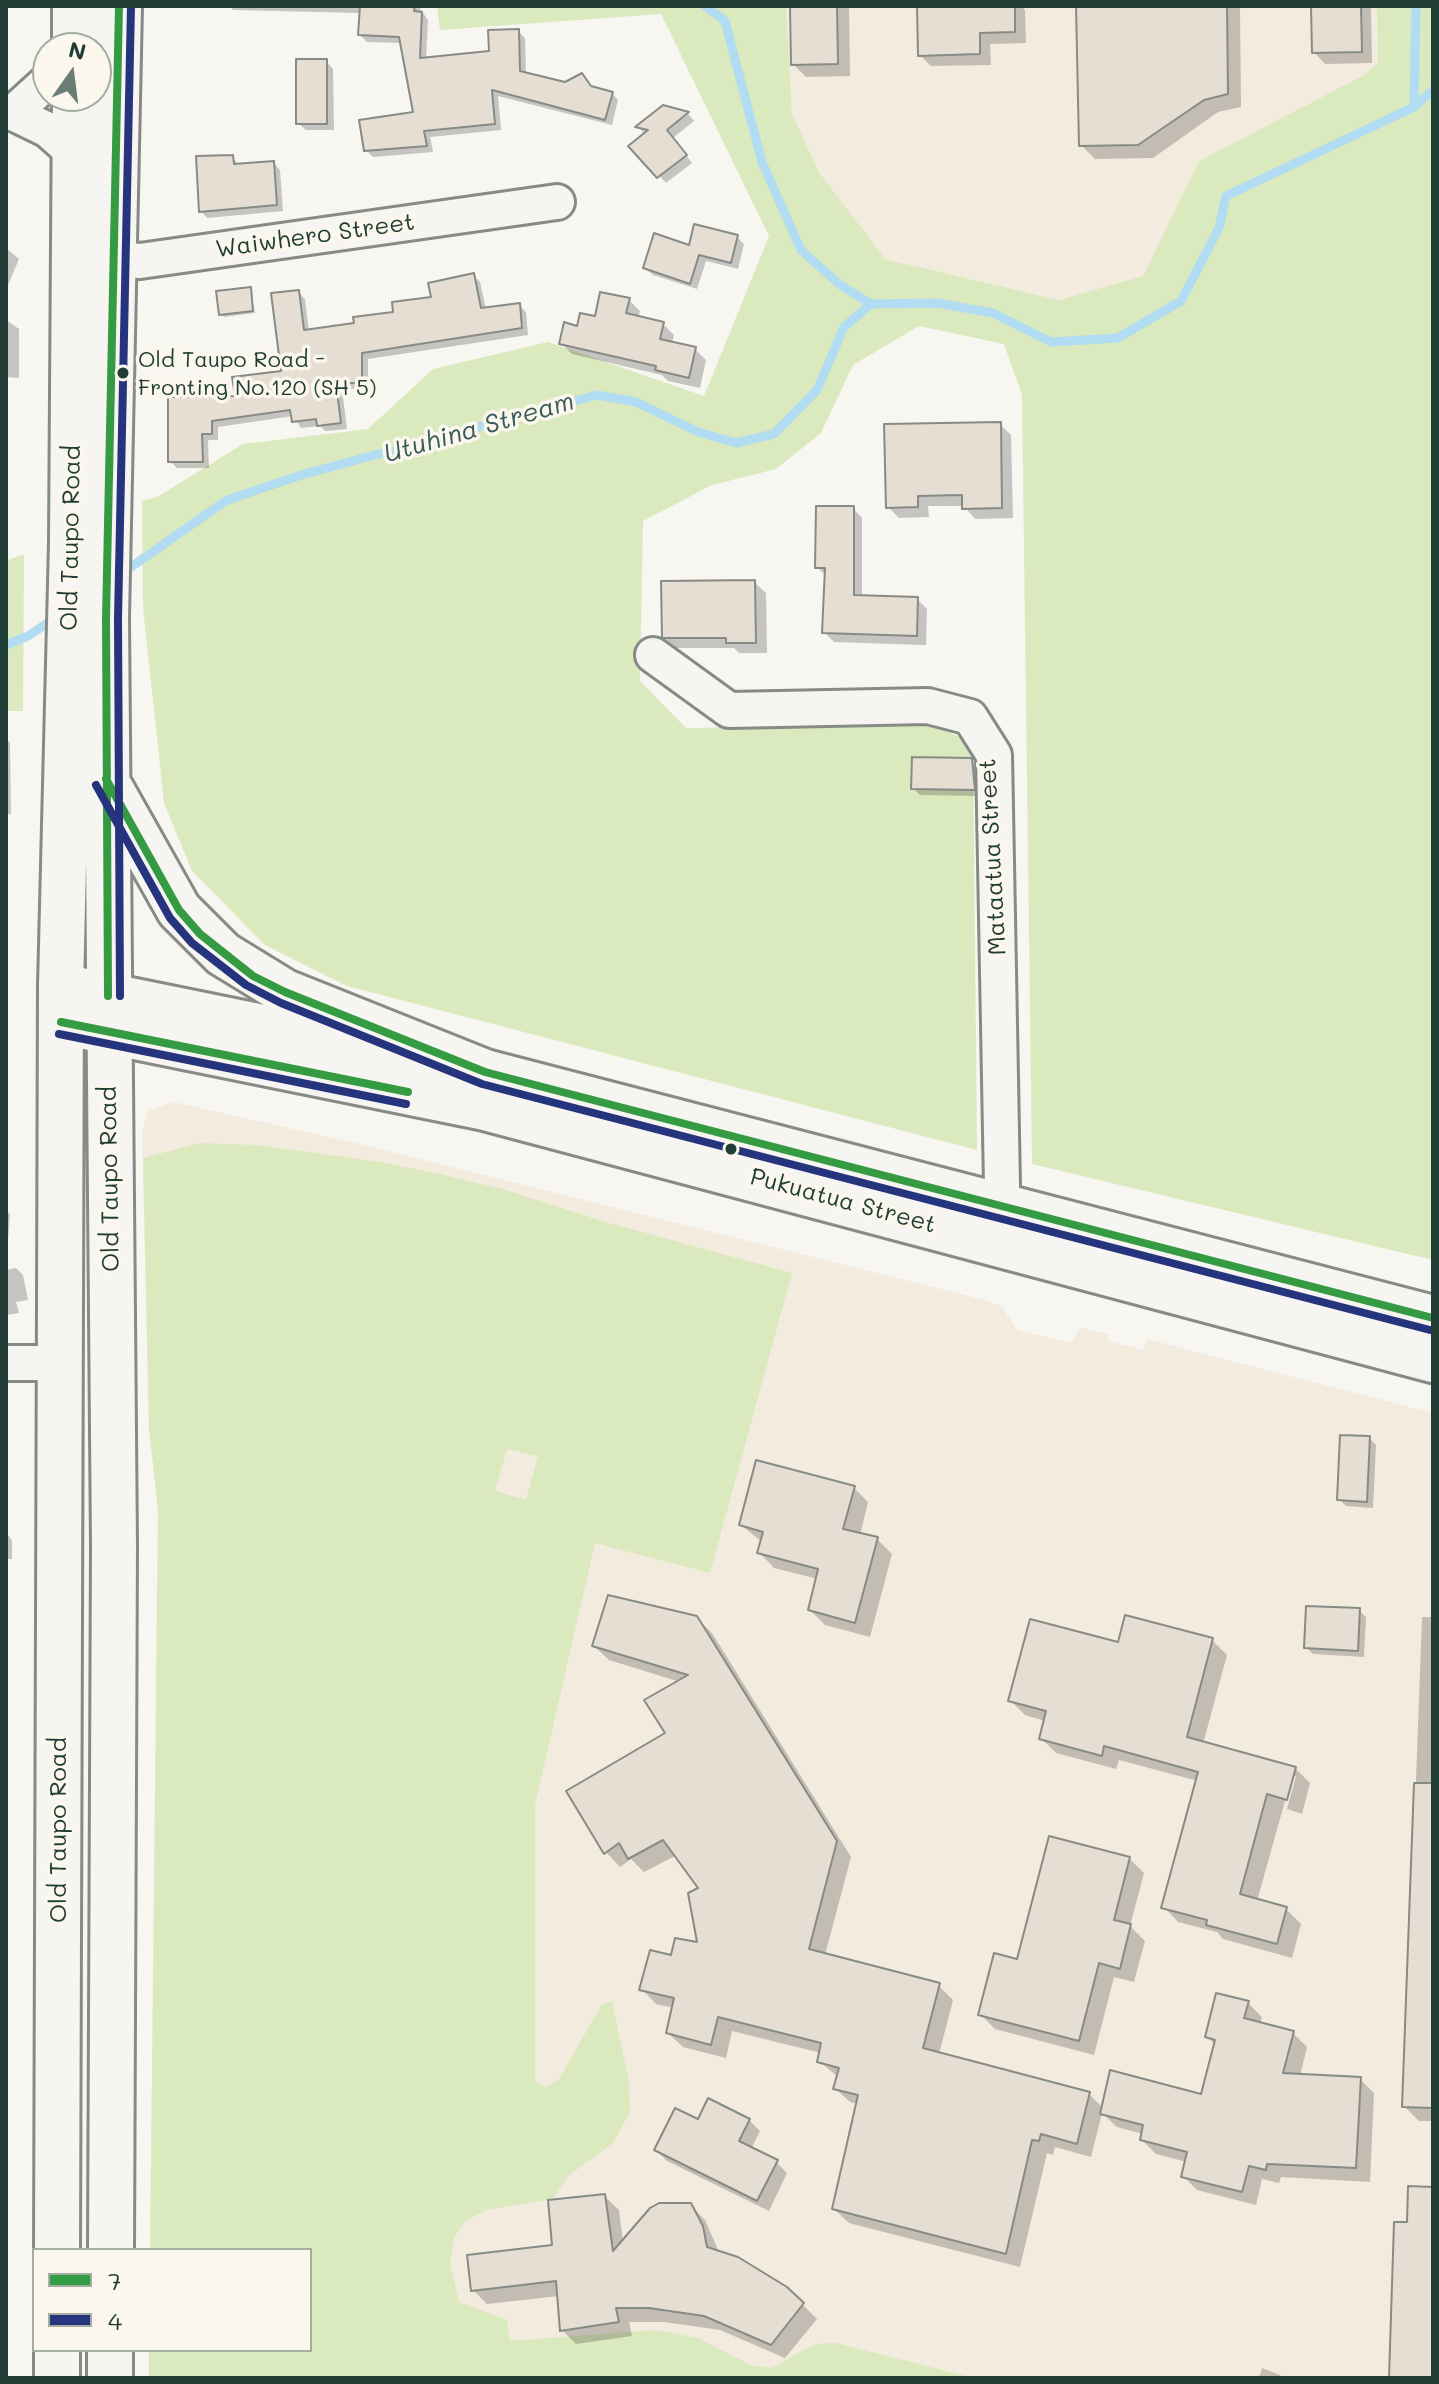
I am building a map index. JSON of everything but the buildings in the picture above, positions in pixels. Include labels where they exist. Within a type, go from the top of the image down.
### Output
[{"type":"main road","points":[[75,6],[75,32]]},
{"type":"main road","name":"Old Taupo Road","points":[[57,2248],[61,1004],[88,627],[94,257],[119,6]]},
{"type":"main road","name":"Old Taupo Road","points":[[75,112],[75,154],[94,257]]},
{"type":"main road","name":"Old Taupo Road","points":[[88,627],[106,779],[114,1631],[111,2248]]},
{"type":"main road","points":[[106,779],[179,910],[223,954],[253,976],[285,992],[485,1072]]},
{"type":"main road","name":"Pukuatua Street","points":[[61,1004],[485,1108],[1433,1318]]},
{"type":"main road","name":"Pukuatua Street","points":[[108,1014],[485,1072],[1000,1224],[1433,1360]]},
{"type":"main road","name":"Old Taupo Road","points":[[62,1363],[82,1374],[90,1398],[94,1572],[114,1631]]},
{"type":"main road","points":[[59,1976],[75,1975],[88,1963],[94,1877],[113,1840]]},
{"type":"main road","points":[[57,2153],[71,2148],[81,2128],[85,2034],[89,2028],[113,2020]]},
{"type":"main road","points":[[57,2352],[57,2378]]},
{"type":"main road","points":[[110,2352],[110,2378]]},
{"type":"street","points":[[32,94],[10,113],[48,130],[75,154]]},
{"type":"street","name":"Waiwhero Street","points":[[94,257],[140,261],[557,202]]},
{"type":"street","name":"Mataatua Street","points":[[653,655],[729,710],[928,706],[970,717],[994,755],[1000,1224]]},
{"type":"street","points":[[6,1363],[62,1363]]},
{"type":"shaded area","points":[[786,6],[1377,6],[1378,63],[1364,75],[1199,161],[1143,276],[1059,300],[885,259],[817,171],[792,113]]},
{"type":"shaded area","points":[[174,1102],[364,1145],[1001,1305],[1017,1330],[1072,1343],[1080,1327],[1109,1334],[1108,1341],[1143,1350],[1147,1339],[1433,1413],[1433,2378],[149,2378],[149,2352],[312,2352],[312,2248],[309,2248],[156,1686],[158,1511],[149,1428],[142,1132],[148,1111]]},
{"type":"green space","points":[[437,6],[786,6],[792,113],[818,171],[885,259],[1059,300],[1143,276],[1199,161],[1364,75],[1378,63],[1377,6],[1433,6],[1433,1260],[1032,1164],[1022,395],[1004,344],[919,326],[853,365],[821,433],[776,469],[712,485],[643,521],[640,681],[686,728],[930,724],[973,743],[977,1150],[347,986],[265,945],[192,871],[164,803],[143,608],[142,501],[157,497],[243,444],[368,429],[433,369],[548,342],[704,396],[769,236],[661,14],[440,30]]},
{"type":"green space","points":[[24,554],[23,711],[6,711],[6,561]]},
{"type":"green space","points":[[200,1143],[256,1145],[381,1162],[440,1174],[506,1190],[602,1221],[792,1273],[710,1573],[595,1543],[535,1805],[535,2081],[546,2088],[559,2079],[602,2004],[612,2002],[629,2082],[630,2112],[613,2143],[568,2176],[553,2199],[486,2210],[466,2221],[454,2237],[450,2263],[459,2302],[507,2320],[510,2341],[655,2330],[698,2338],[753,2366],[772,2368],[815,2344],[835,2343],[974,2378],[149,2378],[149,2352],[312,2352],[312,2248],[150,2248],[158,1511],[149,1428],[143,1158]],"holes":[[[507,1449],[538,1456],[526,1500],[495,1491]]]},
{"type":"waterway","points":[[705,6],[725,21],[762,162],[801,250],[839,284],[871,304]]},
{"type":"waterway","points":[[1414,107],[1416,6]]},
{"type":"waterway","name":"Utuhina Stream","points":[[121,574],[227,500],[301,475],[597,395],[636,402],[698,432],[736,443],[774,434],[817,390],[844,327],[871,304],[937,303],[993,313],[1051,342],[1118,338],[1181,301],[1219,228],[1226,196],[1414,107],[1433,90]]},
{"type":"waterway","name":"Utuhina Stream","points":[[6,645],[28,636],[55,618]]},
{"type":"transit line","name":"7","points":[[108,996],[106,618],[119,6]]},
{"type":"transit line","name":"4","points":[[120,996],[118,618],[131,6]]},
{"type":"transit line","name":"7","points":[[106,779],[179,910],[200,934],[253,976],[285,992],[485,1072],[1433,1318]]},
{"type":"transit line","name":"4","points":[[96,785],[170,918],[192,943],[246,985],[281,1003],[482,1084],[1430,1330]]},
{"type":"transit line","name":"7","points":[[61,1022],[408,1092]]},
{"type":"transit line","name":"4","points":[[59,1034],[406,1104]]},
{"type":"place","name":"Old Taupo Road - Fronting No.120 (SH 5)","points":[[123,373]]}]
